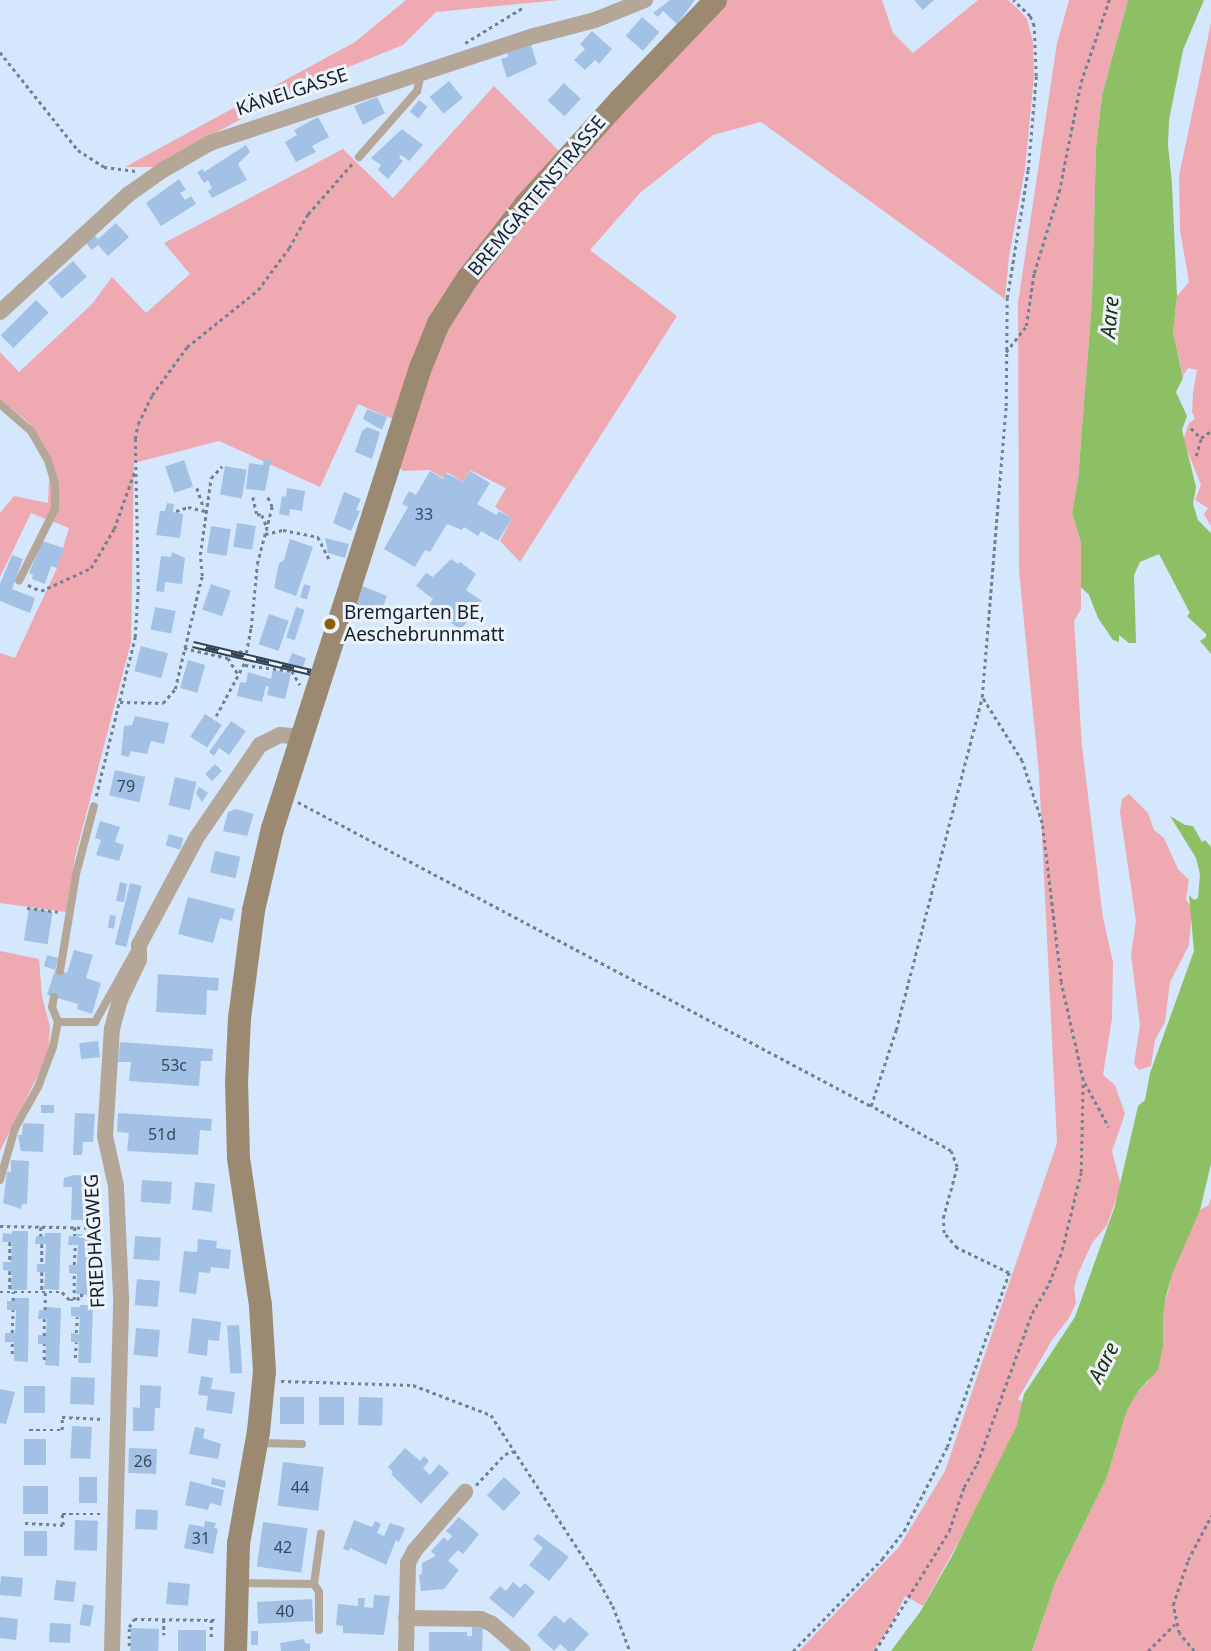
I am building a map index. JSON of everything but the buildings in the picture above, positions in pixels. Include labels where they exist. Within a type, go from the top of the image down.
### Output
[{"type":"street","name":"KÄNELGASSE","points":[[0,312],[112,209],[188,154],[238,131],[594,20],[645,0]]},
{"type":"street","name":"BREMGARTENSTRASSE","points":[[235,1651],[238,1543],[264,1381],[260,1305],[240,1181],[236,1083],[246,951],[261,872],[283,794],[431,339],[467,278],[562,161],[715,0]]},
{"type":"street","name":"FRIEDHAGWEG","points":[[112,1651],[121,1297],[116,1186],[105,1136],[112,1029],[119,1002],[139,960],[139,945],[197,837],[260,745],[280,735],[302,737]]},
{"type":"street","points":[[405,1651],[407,1571],[411,1557],[466,1492]]},
{"type":"street","points":[[407,1618],[481,1619],[492,1624],[523,1651]]},
{"type":"lane","points":[[359,157],[417,91],[422,72]]},
{"type":"lane","points":[[0,404],[31,431],[48,460],[55,484],[55,509],[19,581]]},
{"type":"lane","points":[[60,971],[76,874],[94,806]]},
{"type":"lane","points":[[58,1022],[95,1022],[139,945]]},
{"type":"lane","points":[[0,1180],[15,1128],[38,1087],[53,1047],[58,1022],[52,1007],[54,997]]},
{"type":"lane","points":[[256,1443],[302,1444]]},
{"type":"lane","points":[[319,1630],[319,1592],[314,1584],[321,1533]]},
{"type":"lane","points":[[235,1583],[314,1584]]},
{"type":"path","points":[[871,1106],[895,1030],[982,697],[1006,406],[1009,285],[1028,170],[1036,76],[1034,26],[1030,16],[1013,0]]},
{"type":"path","points":[[1006,352],[1026,326],[1034,274],[1059,192],[1081,82],[1108,0]]},
{"type":"path","points":[[461,46],[524,7]]},
{"type":"path","points":[[0,52],[65,136],[90,160],[115,171],[163,170]]},
{"type":"path","points":[[94,806],[135,637],[138,589],[135,470],[138,424],[152,395],[187,347],[258,290],[289,248],[308,214],[359,157]]},
{"type":"path","points":[[1191,428],[1201,438]]},
{"type":"path","points":[[1196,456],[1201,438],[1211,431]]},
{"type":"path","points":[[120,702],[158,704],[168,700],[175,689],[202,576],[200,555],[211,478],[222,466]]},
{"type":"path","points":[[19,581],[41,591],[90,568],[114,529],[135,470]]},
{"type":"path","points":[[197,488],[206,511]]},
{"type":"path","points":[[253,661],[237,657],[239,651],[246,653],[257,564],[272,507],[266,494]]},
{"type":"path","points":[[253,497],[257,514],[262,515],[266,524]]},
{"type":"path","points":[[176,511],[188,508],[206,511]]},
{"type":"path","points":[[265,534],[283,530],[318,537],[329,559]]},
{"type":"path","points":[[184,648],[228,658],[238,674]]},
{"type":"path","points":[[216,716],[246,660]]},
{"type":"path","points":[[245,665],[292,671],[299,685],[317,689]]},
{"type":"path","points":[[875,1651],[949,1531],[964,1487],[977,1464],[1032,1312],[1049,1283],[1062,1250],[1081,1172],[1083,1080],[1061,982],[1045,842],[1036,800],[1022,761],[982,697]]},
{"type":"path","points":[[283,794],[951,1151],[957,1167],[943,1218],[944,1233],[957,1248],[1009,1273],[947,1447],[904,1531],[883,1559],[793,1651]]},
{"type":"path","points":[[27,908],[54,911]]},
{"type":"path","points":[[1083,1080],[1109,1127]]},
{"type":"path","points":[[0,1226],[118,1228]]},
{"type":"path","points":[[10,1226],[10,1234]]},
{"type":"path","points":[[41,1227],[41,1236]]},
{"type":"path","points":[[75,1227],[75,1236]]},
{"type":"path","points":[[10,1242],[10,1262]]},
{"type":"path","points":[[42,1244],[42,1264]]},
{"type":"path","points":[[74,1265],[75,1245]]},
{"type":"path","points":[[10,1270],[13,1301]]},
{"type":"path","points":[[42,1272],[45,1310]]},
{"type":"path","points":[[74,1274],[77,1307]]},
{"type":"path","points":[[0,1292],[62,1292],[76,1300]]},
{"type":"path","points":[[76,1300],[80,1295],[121,1297]]},
{"type":"path","points":[[12,1333],[13,1310]]},
{"type":"path","points":[[76,1334],[77,1317]]},
{"type":"path","points":[[44,1319],[44,1336]]},
{"type":"path","points":[[12,1342],[12,1354]]},
{"type":"path","points":[[75,1358],[76,1342]]},
{"type":"path","points":[[44,1344],[44,1360]]},
{"type":"path","points":[[264,1381],[413,1385],[491,1415],[600,1583],[613,1606],[630,1651]]},
{"type":"path","points":[[29,1430],[62,1430],[62,1417],[117,1420]]},
{"type":"path","points":[[466,1492],[474,1488],[505,1454],[515,1451]]},
{"type":"path","points":[[24,1523],[63,1525],[62,1514],[114,1514]]},
{"type":"path","points":[[1194,1651],[1175,1624],[1174,1605],[1178,1589],[1211,1516]]},
{"type":"path","points":[[163,1619],[164,1635]]},
{"type":"path","points":[[129,1646],[129,1627],[133,1620],[217,1620]]},
{"type":"path","points":[[211,1620],[211,1637]]},
{"type":"path","points":[[1148,1651],[1175,1624]]},
{"type":"shaded area","points":[[406,0],[560,0],[436,12],[403,45],[299,87],[154,167],[125,167],[355,42]]},
{"type":"shaded area","points":[[725,0],[882,0],[893,33],[913,53],[978,0],[1008,0],[1019,10],[1027,19],[1033,42],[1034,76],[1025,169],[1009,257],[1005,299],[761,122],[713,135],[640,193],[590,250],[677,316],[520,562],[500,541],[512,518],[495,507],[506,488],[470,470],[463,482],[447,472],[443,478],[430,470],[404,471],[397,467],[444,326],[530,208]]},
{"type":"shaded area","points":[[1069,0],[1128,0],[1102,95],[1096,148],[1092,301],[1078,480],[1072,513],[1081,543],[1081,609],[1074,621],[1082,746],[1103,918],[1113,962],[1112,1018],[1103,1075],[1115,1085],[1125,1114],[1112,1151],[1121,1186],[1107,1225],[1092,1243],[1078,1274],[1074,1287],[1076,1303],[1069,1318],[1052,1340],[1018,1399],[1023,1402],[1017,1425],[984,1496],[923,1606],[905,1596],[887,1632],[873,1651],[799,1651],[899,1547],[945,1471],[1057,1143],[1039,774],[1019,571],[1018,303],[1057,43]]},
{"type":"shaded area","points":[[1211,23],[1211,526],[1204,514],[1208,508],[1195,500],[1201,485],[1183,440],[1189,423],[1195,419],[1192,412],[1197,370],[1188,368],[1183,376],[1173,332],[1177,296],[1189,282],[1180,230],[1179,176]]},
{"type":"shaded area","points":[[494,86],[561,153],[463,276],[397,421],[358,404],[320,487],[219,441],[134,463],[131,642],[75,857],[66,912],[0,903],[0,653],[15,658],[57,568],[69,528],[31,513],[0,577],[0,513],[14,496],[48,503],[50,458],[29,423],[0,399],[0,352],[19,372],[92,304],[112,277],[146,313],[190,274],[164,243],[343,149],[393,198]]},
{"type":"shaded area","points":[[1129,794],[1148,813],[1154,830],[1164,838],[1178,869],[1189,880],[1186,899],[1192,909],[1189,945],[1170,982],[1165,1022],[1155,1040],[1151,1066],[1139,1070],[1134,1064],[1140,1025],[1131,955],[1136,921],[1120,812],[1122,799]]},
{"type":"shaded area","points":[[0,951],[39,959],[42,996],[50,1027],[48,1055],[0,1151]]},
{"type":"shaded area","points":[[1211,1197],[1211,1651],[1032,1651],[1055,1583],[1107,1477],[1127,1410],[1139,1390],[1148,1382],[1163,1346],[1162,1315],[1173,1272],[1192,1223],[1200,1210],[1209,1205]]},
{"type":"water","name":"Aare","points":[[1128,0],[1204,0],[1183,50],[1169,120],[1168,145],[1177,296],[1173,332],[1183,378],[1176,392],[1187,416],[1182,430],[1196,487],[1193,504],[1198,520],[1211,533],[1211,654],[1200,641],[1206,634],[1187,616],[1190,613],[1159,554],[1140,562],[1134,575],[1136,643],[1129,643],[1119,635],[1119,642],[1113,640],[1098,618],[1089,595],[1081,587],[1081,543],[1072,513],[1078,480],[1092,301],[1096,148],[1102,95]]},
{"type":"water","name":"Aare","points":[[1170,816],[1185,825],[1193,826],[1202,842],[1205,840],[1211,847],[1211,1164],[1200,1210],[1173,1272],[1166,1296],[1163,1346],[1158,1370],[1139,1390],[1127,1410],[1107,1477],[1055,1583],[1032,1651],[891,1651],[920,1612],[951,1558],[1017,1425],[1024,1394],[1075,1317],[1115,1206],[1138,1106],[1145,1100],[1150,1073],[1194,951],[1189,895],[1194,900],[1198,898],[1200,874],[1196,858]]},
{"type":"railway","points":[[193,644],[311,672]]},
{"type":"place","name":"Bremgarten BE, Aeschebrunnmatt","points":[[330,624]]}]
